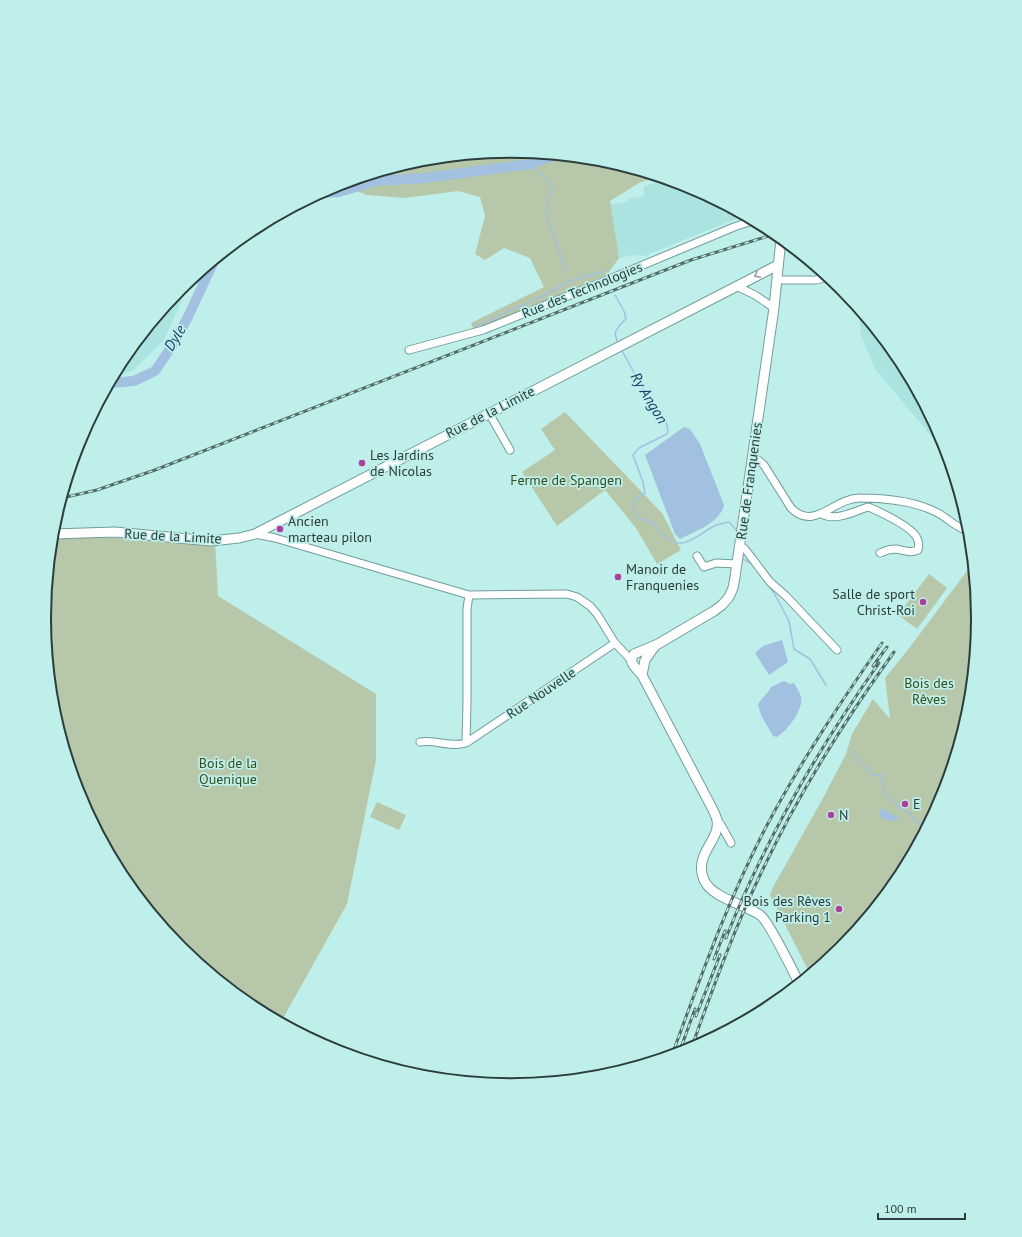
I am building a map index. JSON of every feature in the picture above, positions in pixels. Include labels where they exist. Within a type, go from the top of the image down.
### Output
[{"type":"street","name":"Rue des Technologies","points":[[409,350],[483,330],[745,223]]},
{"type":"street","name":"Rue de Franquenies","points":[[638,660],[658,644],[722,605],[729,597],[733,588],[774,308],[780,246]]},
{"type":"street","name":"Rue de la Limite","points":[[59,534],[115,532],[211,540],[239,538],[255,534],[778,265]]},
{"type":"street","points":[[777,280],[816,280],[820,279]]},
{"type":"street","points":[[736,286],[755,295],[774,308]]},
{"type":"street","points":[[490,412],[510,450]]},
{"type":"street","points":[[752,460],[758,460],[764,465],[788,504],[794,511],[806,516],[822,514],[838,504],[855,498],[888,500],[924,507],[937,512],[962,529]]},
{"type":"street","points":[[822,514],[826,516],[841,516],[871,508],[893,518],[916,536],[919,545],[918,550],[914,552],[906,552],[895,549],[880,553]]},
{"type":"street","points":[[271,526],[275,538]]},
{"type":"street","points":[[255,534],[275,538],[469,595],[567,594],[577,597],[590,606],[615,643],[623,651],[638,660],[642,675],[717,820],[731,843]]},
{"type":"street","points":[[740,546],[745,549],[772,584],[786,596],[837,650]]},
{"type":"street","points":[[697,556],[704,567],[716,563],[737,564]]},
{"type":"street","points":[[420,742],[429,740],[454,745],[466,743],[468,701],[467,609],[469,595]]},
{"type":"street","name":"Rue Nouvelle","points":[[466,743],[615,643]]},
{"type":"street","points":[[717,820],[715,832],[702,861],[701,871],[706,885],[715,893],[763,917],[797,978]]},
{"type":"shaded area","points":[[656,182],[659,183],[714,206],[738,218],[644,256],[635,255],[619,258],[610,205],[627,202],[627,199],[644,196],[644,187]]},
{"type":"shaded area","points":[[185,294],[163,341],[133,370],[122,374],[146,338]]},
{"type":"shaded area","points":[[859,317],[876,338],[909,388],[924,415],[936,442],[875,369],[861,335]]},
{"type":"shaded area","points":[[684,427],[690,429],[700,444],[724,505],[718,517],[712,522],[680,539],[675,534],[645,455]]},
{"type":"shaded area","points":[[782,640],[788,662],[769,675],[755,653],[763,646]]},
{"type":"shaded area","points":[[784,681],[790,684],[794,683],[799,691],[801,702],[794,719],[777,737],[773,736],[761,715],[758,705],[771,687]]},
{"type":"shaded area","points":[[882,808],[901,819],[891,821],[882,819],[879,811]]},
{"type":"green space","points":[[481,159],[541,159],[571,162],[601,167],[648,180],[639,183],[610,201],[619,258],[607,275],[474,331],[471,323],[544,287],[530,258],[504,248],[485,260],[475,254],[485,216],[480,197],[458,191],[404,198],[367,195],[349,188],[392,174],[421,167]]},
{"type":"green space","name":"Ferme de Spangen","points":[[565,412],[662,513],[681,550],[657,564],[636,528],[605,490],[557,526],[522,472],[555,450],[541,429]]},
{"type":"green space","name":"Bois de la Quenique","points":[[92,537],[215,540],[218,596],[376,694],[376,760],[347,904],[283,1018],[255,1001],[231,983],[186,944],[165,922],[146,899],[129,874],[98,822],[75,766],[60,708],[55,679],[51,618],[52,588],[58,539]]},
{"type":"green space","name":"Bois des Rêves","points":[[968,569],[971,618],[967,679],[955,738],[947,766],[936,795],[924,822],[909,849],[876,899],[836,944],[808,969],[770,895],[846,754],[852,734],[873,699],[890,719],[885,678]]},
{"type":"green space","name":"Salle de sport Christ-Roi","points":[[929,574],[947,588],[917,629],[898,615]]},
{"type":"green space","points":[[377,802],[406,815],[399,830],[370,817]]},
{"type":"waterway","name":"Dyle","points":[[343,191],[376,181],[425,178],[531,164],[544,159]]},
{"type":"waterway","name":"Ry Angon","points":[[531,164],[550,183],[553,191],[548,198],[546,215],[566,270]]},
{"type":"waterway","points":[[476,326],[543,296],[570,281],[605,271]]},
{"type":"waterway","name":"Dyle","points":[[117,382],[134,381],[155,371],[172,346],[187,319],[209,272]]},
{"type":"waterway","name":"Ry Angon","points":[[615,295],[624,311],[626,319],[615,333],[617,341]]},
{"type":"waterway","name":"Ry Angon","points":[[621,349],[660,419],[666,422],[668,429],[667,434],[639,448],[633,455],[643,482],[645,493],[635,499],[633,507],[638,518],[653,523],[660,533],[678,543],[690,540],[714,526],[729,522],[738,532]]},
{"type":"waterway","name":"Ry Angon","points":[[743,559],[752,564],[774,593],[789,621],[794,649],[810,659],[826,685]]},
{"type":"waterway","name":"Ry Angon","points":[[852,752],[873,776],[880,775],[884,781],[886,793],[893,802],[912,816],[922,826]]},
{"type":"railway","points":[[68,497],[97,490],[155,470],[691,260],[767,236]]},
{"type":"railway","points":[[675,1048],[726,913],[738,884],[765,829],[820,734],[882,643]]},
{"type":"railway","points":[[873,666],[887,647]]},
{"type":"railway","points":[[694,1040],[734,934],[753,889],[778,839],[824,756],[894,652]]},
{"type":"railway","points":[[726,938],[741,901],[775,830],[835,728],[879,663]]},
{"type":"railway","points":[[714,959],[725,931]]},
{"type":"railway","points":[[696,1016],[720,955]]},
{"type":"railway","points":[[682,1045],[695,1009]]},
{"type":"place","name":"Les Jardins de Nicolas","points":[[362,463]]},
{"type":"place","name":"Ancien marteau pilon","points":[[280,529]]},
{"type":"place","name":"Manoir de Franquenies","points":[[618,577]]},
{"type":"place","name":"Salle de sport Christ-Roi","points":[[923,602]]},
{"type":"place","name":"E","points":[[905,804]]},
{"type":"place","name":"N","points":[[831,815]]},
{"type":"place","name":"Bois des Rêves Parking 1","points":[[839,909]]}]
